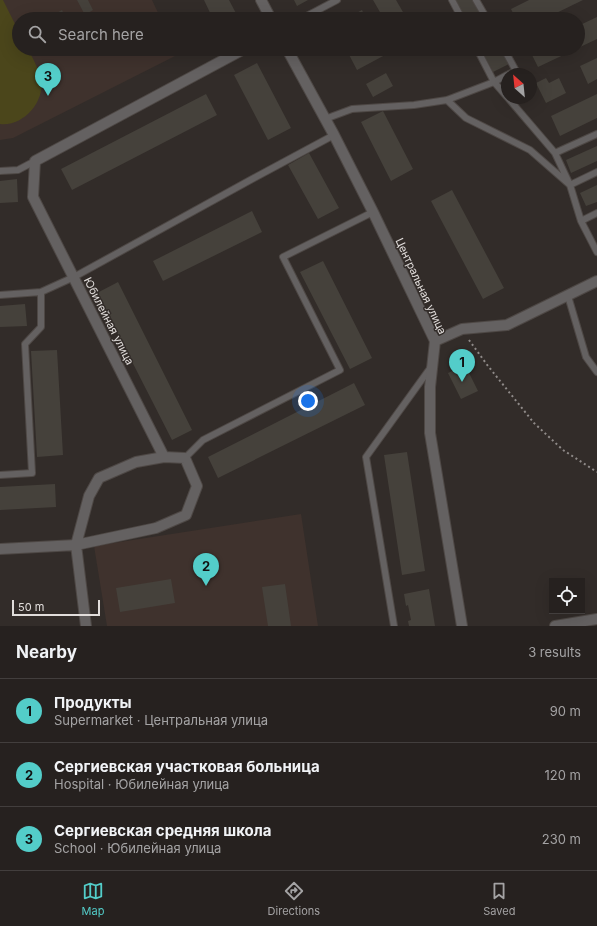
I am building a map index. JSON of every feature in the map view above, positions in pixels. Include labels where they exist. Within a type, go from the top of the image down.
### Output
[{"type":"street","points":[[261,0],[267,12]]},
{"type":"street","points":[[35,161],[231,56]]},
{"type":"street","name":"Центральная улица","points":[[291,56],[325,118],[373,212],[435,342],[430,387],[430,434],[462,626]]},
{"type":"street","name":"Юбилейная улица","points":[[35,161],[33,197],[164,457]]},
{"type":"street","points":[[435,342],[462,329],[507,325],[597,281]]},
{"type":"street","points":[[0,549],[76,545],[156,528],[186,515],[197,486],[185,458],[164,457],[136,462],[99,478],[89,496],[76,545],[86,626]]},
{"type":"street","points":[[555,626],[597,619]]},
{"type":"lane","points":[[314,12],[337,0]]},
{"type":"lane","points":[[452,0],[458,12]]},
{"type":"lane","points":[[476,0],[483,12]]},
{"type":"lane","points":[[481,56],[494,82],[501,90]]},
{"type":"lane","points":[[508,56],[514,68]]},
{"type":"lane","points":[[325,118],[352,109],[414,105],[447,100],[501,78]]},
{"type":"lane","points":[[447,100],[466,118],[530,150],[570,184]]},
{"type":"lane","points":[[514,104],[555,153],[570,184],[581,221],[597,252]]},
{"type":"lane","points":[[555,153],[597,134]]},
{"type":"lane","points":[[0,295],[41,292],[74,277],[334,136]]},
{"type":"lane","points":[[0,171],[18,170],[35,161]]},
{"type":"lane","points":[[570,184],[597,172]]},
{"type":"lane","points":[[185,458],[203,440],[340,370],[283,257],[373,212]]},
{"type":"lane","points":[[581,221],[597,213]]},
{"type":"lane","points":[[0,475],[32,473],[25,344],[41,327],[41,292]]},
{"type":"lane","points":[[568,296],[586,357],[597,372]]},
{"type":"lane","points":[[394,626],[366,458],[432,364]]},
{"type":"path","points":[[462,329],[488,366],[534,423],[563,450],[597,472]]},
{"type":"shaded area","points":[[0,0],[152,0],[158,12],[12,12],[12,56],[175,56],[13,138],[0,140]]},
{"type":"shaded area","points":[[0,0],[3,0],[12,18],[12,56],[31,56],[40,76],[41,89],[36,105],[30,112],[16,122],[0,124]]},
{"type":"shaded area","points":[[301,514],[318,626],[107,626],[94,546]]},
{"type":"building","points":[[77,0],[88,0],[93,10],[90,12],[83,12]]},
{"type":"building","points":[[204,0],[229,0],[235,12],[210,12]]},
{"type":"building","points":[[294,0],[308,0],[297,6]]},
{"type":"building","points":[[373,0],[396,0],[403,12],[380,12]]},
{"type":"building","points":[[455,0],[476,0],[482,12],[461,12]]},
{"type":"building","points":[[529,0],[583,0],[558,12],[512,12],[511,9]]},
{"type":"building","points":[[597,17],[597,39],[585,45],[585,23]]},
{"type":"building","points":[[350,56],[383,56],[357,70]]},
{"type":"building","points":[[485,56],[505,56],[509,64],[493,72]]},
{"type":"building","points":[[532,56],[561,56],[538,67]]},
{"type":"building","points":[[597,58],[597,79],[588,84],[580,66]]},
{"type":"building","points":[[257,63],[291,128],[268,140],[234,75]]},
{"type":"building","points":[[386,73],[393,86],[373,97],[366,84]]},
{"type":"building","points":[[546,78],[549,83],[559,78],[566,93],[546,103],[537,82]]},
{"type":"building","points":[[206,94],[217,115],[72,190],[61,169]]},
{"type":"building","points":[[597,94],[597,118],[560,136],[551,116]]},
{"type":"building","points":[[383,111],[413,169],[391,181],[361,122]]},
{"type":"building","points":[[597,146],[597,161],[571,173],[566,160]]},
{"type":"building","points":[[309,153],[339,208],[318,219],[288,165]]},
{"type":"building","points":[[17,179],[18,202],[0,203],[0,181]]},
{"type":"building","points":[[597,185],[597,202],[586,206],[580,193]]},
{"type":"building","points":[[452,190],[504,288],[483,299],[431,201]]},
{"type":"building","points":[[252,211],[262,232],[163,281],[153,261]]},
{"type":"building","points":[[323,261],[372,358],[350,369],[300,272]]},
{"type":"building","points":[[118,282],[192,430],[172,440],[97,293]]},
{"type":"building","points":[[25,304],[27,326],[0,327],[0,306]]},
{"type":"building","points":[[57,350],[63,455],[37,457],[31,351]]},
{"type":"building","points":[[465,365],[478,391],[461,399],[448,373]]},
{"type":"building","points":[[354,383],[365,405],[218,478],[208,457]]},
{"type":"building","points":[[407,452],[425,571],[402,575],[384,455]]},
{"type":"building","points":[[55,484],[56,507],[0,510],[0,487]]},
{"type":"building","points":[[171,579],[175,603],[120,612],[116,588]]},
{"type":"building","points":[[285,584],[291,626],[268,626],[262,587]]},
{"type":"building","points":[[429,589],[435,626],[409,626],[408,621],[411,620],[404,594]]},
{"type":"place","name":"Сергиевская средняя школа","points":[[48,96]]},
{"type":"place","name":"Продукты","points":[[462,382]]},
{"type":"place","name":"Сергиевская участковая больница","points":[[206,586]]}]
